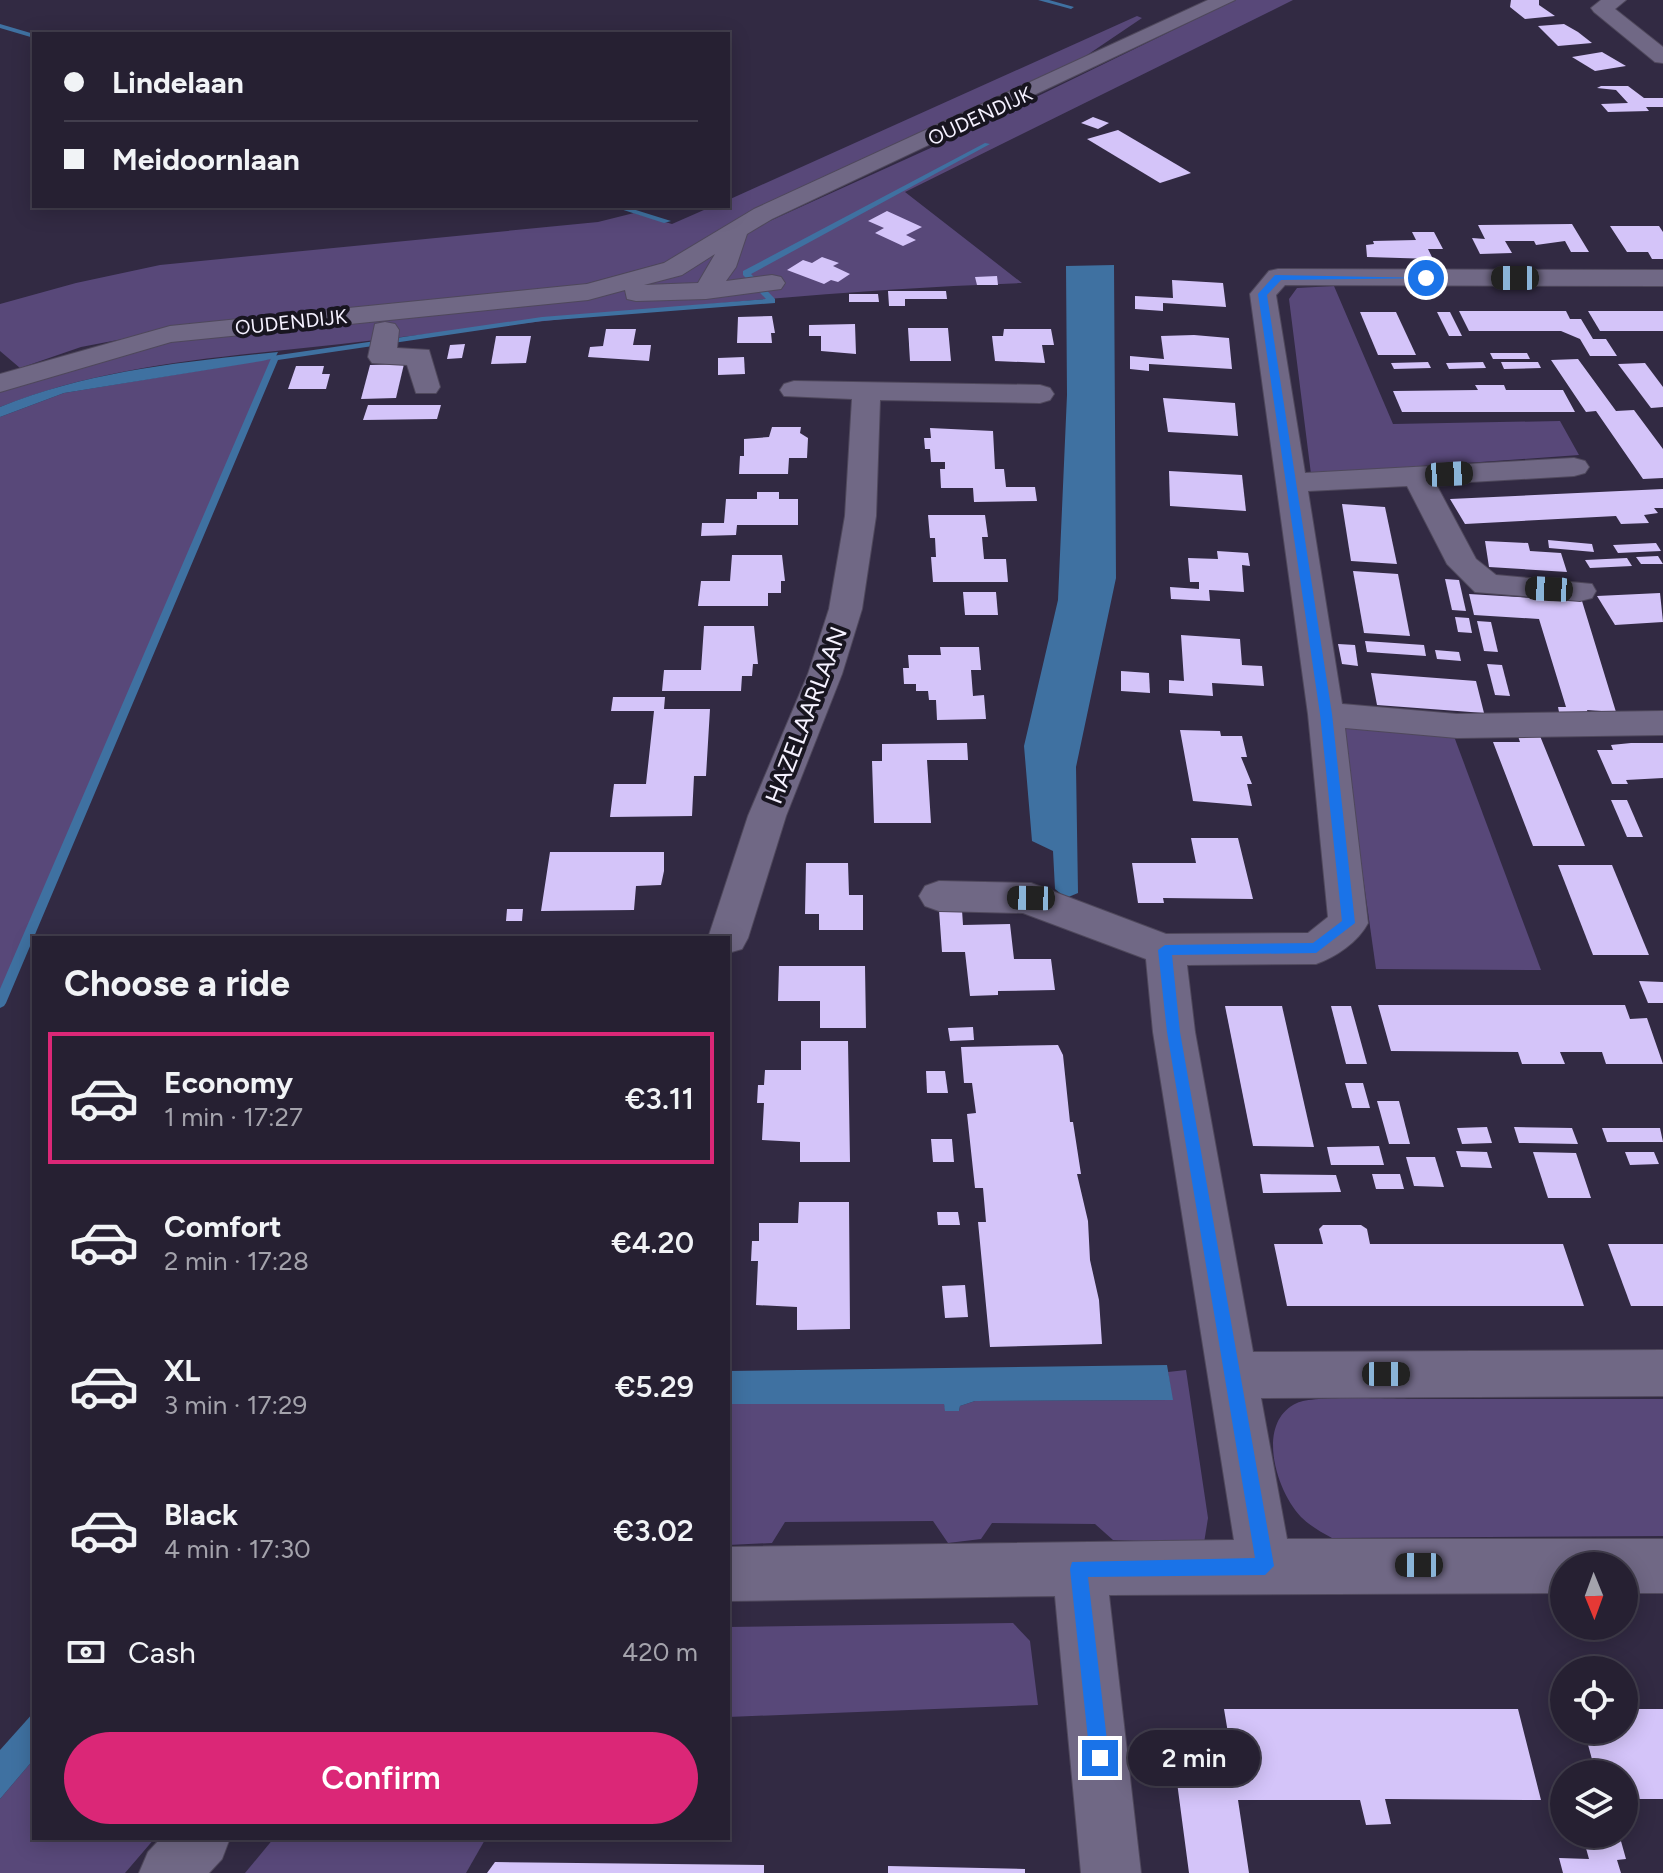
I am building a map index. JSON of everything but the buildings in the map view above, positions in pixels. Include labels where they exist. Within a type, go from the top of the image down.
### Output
[{"type":"street","name":"OUDENDIJK","points":[[588,292],[673,269],[787,203],[1225,0]]},
{"type":"street","points":[[1616,0],[1601,8],[1663,57]]},
{"type":"street","points":[[706,291],[723,267],[736,231]]},
{"type":"street","points":[[939,896],[1031,898],[1043,906],[1165,950],[1316,948],[1348,923],[1326,714],[1263,294],[1278,277],[1663,278]]},
{"type":"street","name":"OUDENDIJK","points":[[0,383],[124,344],[170,334],[588,292],[706,291],[761,286]]},
{"type":"street","points":[[265,325],[385,336],[467,304]]},
{"type":"street","points":[[385,336],[382,357],[419,356],[426,387]]},
{"type":"street","points":[[794,390],[1040,394]]},
{"type":"street","name":"HAZELAARLAAN","points":[[729,936],[782,775],[817,697],[848,595],[864,487],[866,391]]},
{"type":"street","points":[[1292,483],[1574,467]]},
{"type":"street","points":[[1417,476],[1463,564],[1487,585],[1580,591]]},
{"type":"street","points":[[1326,714],[1457,726],[1663,723]]},
{"type":"street","points":[[1165,950],[1174,1032],[1265,1566]]},
{"type":"street","points":[[1232,1375],[1663,1373]]},
{"type":"street","points":[[730,1574],[1265,1566],[1663,1566]]},
{"type":"street","points":[[1078,1569],[1092,1670],[1111,1873]]},
{"type":"street","points":[[169,1873],[199,1840]]},
{"type":"shaded area","points":[[1235,0],[1293,0],[905,192],[1022,283],[858,292],[694,306],[227,356],[89,379],[0,407],[0,391],[179,340],[611,293],[946,141]]},
{"type":"shaded area","points":[[1137,16],[1142,18],[1065,70],[673,260],[585,284],[149,334],[81,347],[20,368],[0,351],[0,304],[76,283],[160,265],[598,222],[634,213],[672,224],[708,208],[730,208],[730,199]]},
{"type":"shaded area","points":[[1334,286],[1393,424],[1560,421],[1579,455],[1311,474],[1289,299],[1297,288]]},
{"type":"shaded area","points":[[275,358],[0,1000],[0,417],[64,393]]},
{"type":"shaded area","points":[[1342,728],[1452,731],[1541,970],[1376,969]]},
{"type":"shaded area","points":[[1186,1370],[1208,1518],[1204,1543],[1113,1540],[1095,1524],[992,1523],[981,1539],[948,1543],[933,1521],[785,1522],[772,1543],[730,1545],[730,1404],[944,1404],[946,1411],[959,1411],[960,1406],[975,1401],[1172,1400],[1168,1372]]},
{"type":"shaded area","points":[[1319,1399],[1663,1399],[1663,1536],[1332,1538],[1301,1517],[1284,1491],[1274,1457],[1276,1425],[1284,1412],[1297,1403]]},
{"type":"shaded area","points":[[1013,1623],[1030,1641],[1038,1705],[730,1717],[730,1627]]},
{"type":"shaded area","points":[[32,1761],[32,1840],[153,1840],[125,1873],[0,1873],[0,1799]]},
{"type":"shaded area","points":[[272,1840],[485,1840],[466,1873],[245,1873]]},
{"type":"water","points":[[1114,265],[1116,578],[1076,767],[1078,893],[1066,898],[1055,889],[1053,851],[1032,841],[1024,746],[1058,600],[1067,395],[1066,266]]},
{"type":"water","points":[[278,352],[275,358],[262,361],[64,393],[0,417],[0,407],[102,376],[172,364]]},
{"type":"water","points":[[1167,1365],[1173,1400],[975,1401],[960,1406],[959,1411],[945,1411],[944,1404],[730,1404],[730,1371]]},
{"type":"water","points":[[32,1714],[32,1761],[0,1799],[0,1750]]},
{"type":"waterway","points":[[1041,0],[1071,7]]},
{"type":"waterway","points":[[0,26],[32,35]]},
{"type":"waterway","points":[[0,1003],[275,358],[542,319],[772,301],[746,273],[987,144]]},
{"type":"waterway","points":[[622,208],[667,221]]},
{"type":"route","points":[[1100,1758],[1078,1569],[1265,1566],[1174,1032],[1165,950],[1316,948],[1348,923],[1326,714],[1263,294],[1278,277],[1426,278]]}]
